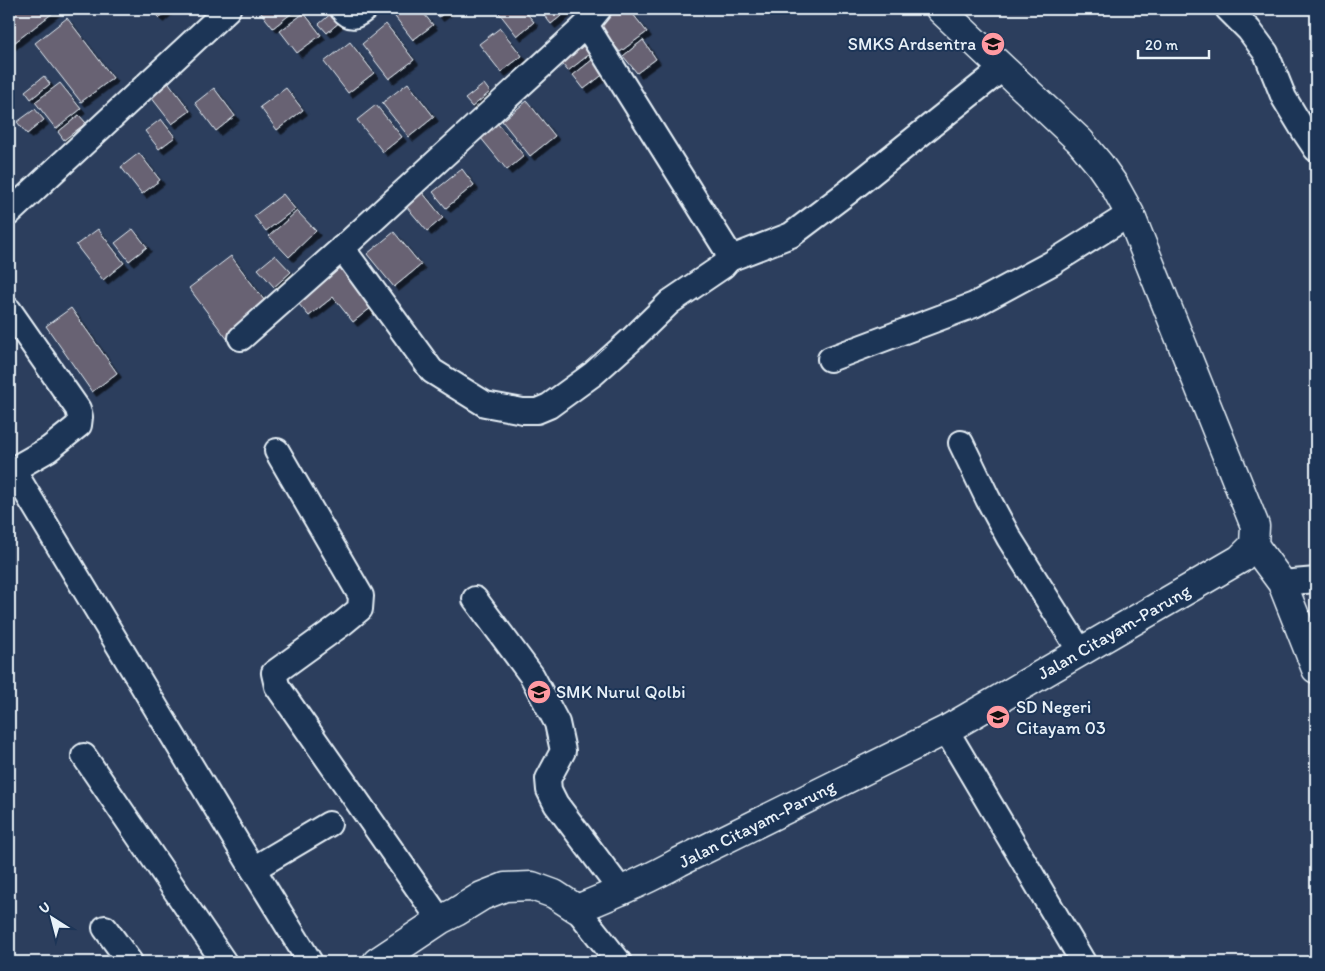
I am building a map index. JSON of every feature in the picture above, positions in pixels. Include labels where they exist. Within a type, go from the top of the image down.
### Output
[{"type":"street","points":[[9,213],[228,9]]},
{"type":"street","points":[[342,9],[345,13],[352,16],[357,16],[365,9]]},
{"type":"street","points":[[940,9],[1080,141],[1100,164],[1130,214],[1255,526],[1254,545],[1282,583],[1316,669]]},
{"type":"street","points":[[1228,9],[1249,30],[1266,53],[1284,98],[1316,148]]},
{"type":"street","points":[[241,338],[342,248],[592,17],[720,238],[729,259]]},
{"type":"street","points":[[342,248],[432,371],[485,404],[523,411],[537,411],[549,406],[593,374],[670,302],[723,266],[729,259],[791,235],[1003,68]]},
{"type":"street","points":[[830,359],[974,305],[1052,263],[1130,214]]},
{"type":"street","points":[[9,310],[78,409],[80,417],[78,425],[49,449],[21,465],[17,472],[19,480],[252,869],[310,962]]},
{"type":"street","points":[[961,443],[1009,538],[1080,651]]},
{"type":"street","points":[[277,451],[361,596],[360,609],[274,673],[277,686],[440,920]]},
{"type":"street","name":"Jalan Citayam-Parung","points":[[577,909],[622,892],[946,730],[1240,559],[1254,545]]},
{"type":"street","points":[[1282,583],[1316,580]]},
{"type":"street","points":[[475,599],[532,676],[557,723],[563,751],[548,779],[549,790],[556,804],[622,892]]},
{"type":"street","points":[[946,730],[1083,962]]},
{"type":"street","points":[[84,756],[224,962]]},
{"type":"street","points":[[252,869],[329,824]]},
{"type":"street","points":[[378,962],[440,920],[482,896],[505,887],[532,886],[554,894],[577,909],[619,962]]},
{"type":"street","points":[[105,928],[130,962]]},
{"type":"building","points":[[9,9],[58,9],[10,46]]},
{"type":"building","points":[[150,9],[169,9],[159,18]]},
{"type":"building","points":[[258,9],[297,9],[273,28]]},
{"type":"building","points":[[389,9],[420,9],[433,25],[413,40]]},
{"type":"building","points":[[433,9],[450,9],[439,17]]},
{"type":"building","points":[[496,9],[523,9],[534,22],[517,36]]},
{"type":"building","points":[[539,9],[570,9],[551,24]]},
{"type":"building","points":[[609,9],[629,9],[647,32],[620,52],[594,20]]},
{"type":"building","points":[[334,11],[342,20],[327,33],[319,24]]},
{"type":"building","points":[[304,13],[321,35],[297,53],[280,31]]},
{"type":"building","points":[[67,18],[113,78],[81,102],[35,43]]},
{"type":"building","points":[[386,24],[414,60],[389,79],[362,44]]},
{"type":"building","points":[[500,28],[522,56],[501,72],[479,44]]},
{"type":"building","points":[[585,37],[595,50],[568,71],[557,58]]},
{"type":"building","points":[[643,40],[656,59],[637,73],[623,56]]},
{"type":"building","points":[[350,42],[374,73],[348,93],[324,62]]},
{"type":"building","points":[[597,56],[609,70],[584,89],[573,75]]},
{"type":"building","points":[[44,76],[50,84],[31,99],[25,91]]},
{"type":"building","points":[[60,83],[81,109],[56,129],[35,102]]},
{"type":"building","points":[[169,83],[190,111],[172,124],[151,97]]},
{"type":"building","points":[[408,83],[434,117],[409,137],[382,103]]},
{"type":"building","points":[[484,84],[490,92],[472,107],[465,99]]},
{"type":"building","points":[[214,88],[235,116],[216,131],[195,103]]},
{"type":"building","points":[[286,88],[303,110],[277,130],[260,107]]},
{"type":"building","points":[[527,101],[555,136],[530,156],[502,121]]},
{"type":"building","points":[[376,105],[402,137],[383,152],[357,120]]},
{"type":"building","points":[[35,109],[44,120],[27,134],[17,122]]},
{"type":"building","points":[[79,115],[86,123],[64,140],[58,132]]},
{"type":"building","points":[[493,118],[524,156],[507,170],[476,132]]},
{"type":"building","points":[[161,119],[175,137],[159,149],[145,131]]},
{"type":"building","points":[[139,153],[160,180],[142,194],[121,167]]},
{"type":"building","points":[[462,169],[474,185],[446,208],[433,192]]},
{"type":"building","points":[[418,187],[443,218],[427,231],[401,200]]},
{"type":"building","points":[[283,194],[295,209],[266,231],[254,216]]},
{"type":"building","points":[[297,211],[316,231],[289,257],[269,236]]},
{"type":"building","points":[[98,229],[124,263],[103,280],[76,245]]},
{"type":"building","points":[[133,229],[147,247],[129,261],[115,243]]},
{"type":"building","points":[[394,232],[421,265],[394,287],[367,254]]},
{"type":"building","points":[[275,255],[291,272],[274,287],[258,269]]},
{"type":"building","points":[[231,256],[270,308],[228,340],[189,288]]},
{"type":"building","points":[[340,258],[377,303],[353,322],[333,297],[309,316],[292,296]]},
{"type":"building","points":[[71,308],[117,373],[92,392],[46,326]]},
{"type":"place","name":"SMKS Ardsentra","points":[[993,44]]},
{"type":"place","name":"SMK Nurul Qolbi","points":[[539,692]]},
{"type":"place","name":"SD Negeri Citayam 03","points":[[998,717]]}]
